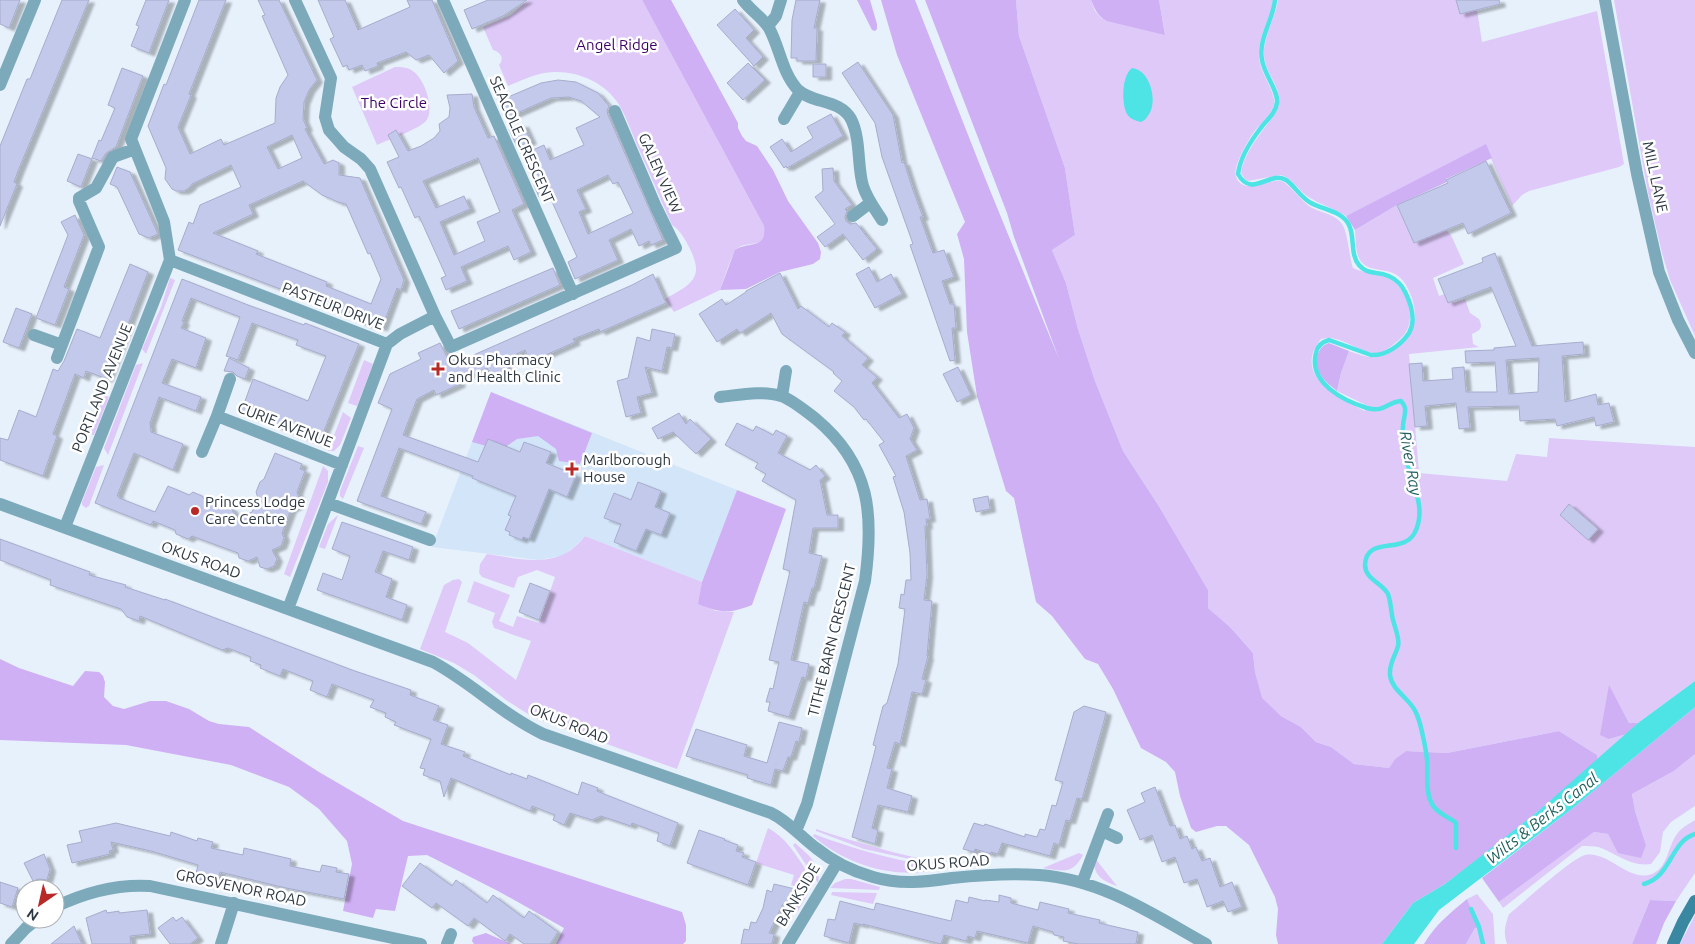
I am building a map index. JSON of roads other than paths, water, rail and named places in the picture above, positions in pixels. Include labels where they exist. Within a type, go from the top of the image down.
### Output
[{"type":"main road","points":[[1673,944],[1695,901]]},
{"type":"street","points":[[0,85],[35,0]]},
{"type":"street","points":[[170,260],[164,222],[131,139],[185,0]]},
{"type":"street","points":[[296,0],[331,78],[325,117],[329,130],[337,140],[370,169],[435,316],[451,347],[573,294]]},
{"type":"street","name":"SEACOLE CRESCENT","points":[[443,0],[573,294]]},
{"type":"street","points":[[743,0],[768,26],[789,76],[800,92],[834,105],[850,117],[864,188],[870,203],[882,220]]},
{"type":"street","points":[[768,26],[776,16],[781,0]]},
{"type":"street","name":"MILL LANE","points":[[1605,0],[1637,174],[1659,272],[1678,320],[1695,354]]},
{"type":"street","points":[[784,119],[800,92]]},
{"type":"street","name":"GALEN VIEW","points":[[573,294],[676,248],[656,207],[615,111]]},
{"type":"street","points":[[57,358],[99,247],[79,198],[100,184],[113,157],[135,149]]},
{"type":"street","points":[[853,216],[870,203]]},
{"type":"street","name":"PASTEUR DRIVE","points":[[170,260],[387,344],[400,334],[435,316]]},
{"type":"street","name":"PORTLAND AVENUE","points":[[65,527],[170,260]]},
{"type":"street","points":[[34,335],[62,345]]},
{"type":"street","name":"CURIE AVENUE","points":[[288,609],[387,344]]},
{"type":"street","points":[[782,396],[786,370]]},
{"type":"street","name":"CURIE AVENUE","points":[[202,452],[230,379]]},
{"type":"street","name":"TITHE BARN CRESCENT","points":[[720,396],[761,394],[782,396],[809,414],[842,446],[856,468],[865,494],[870,520],[869,553],[865,582],[807,804],[796,830]]},
{"type":"street","name":"CURIE AVENUE","points":[[217,416],[342,465]]},
{"type":"street","points":[[328,502],[430,540]]},
{"type":"street","name":"OKUS ROAD","points":[[0,504],[433,662],[451,671],[514,718],[543,734],[771,813],[796,830],[814,847],[837,863],[874,878],[911,883],[984,876],[1039,875],[1082,883],[1138,906],[1199,942]]},
{"type":"street","points":[[1082,883],[1108,814]]},
{"type":"street","points":[[1102,832],[1117,838]]},
{"type":"street","name":"BANKSIDE","points":[[788,944],[837,863]]},
{"type":"street","name":"GROSVENOR ROAD","points":[[65,903],[99,890],[134,885],[173,890],[421,944]]},
{"type":"street","points":[[221,944],[234,903]]},
{"type":"street","points":[[11,944],[25,929]]},
{"type":"water","points":[[1132,68],[1139,70],[1144,75],[1153,96],[1151,111],[1141,122],[1133,120],[1128,116],[1124,103],[1124,83]]},
{"type":"water","name":"Wilts & Berks Canal","points":[[1695,681],[1695,707],[1573,808],[1439,910],[1414,944],[1382,944],[1413,903],[1445,884],[1536,813],[1638,723]]},
{"type":"waterway","name":"River Ray","points":[[1275,0],[1261,52],[1263,65],[1276,94],[1277,103],[1272,114],[1246,150],[1238,174],[1243,181],[1249,184],[1274,178],[1286,180],[1307,200],[1332,211],[1346,220],[1351,230],[1356,261],[1367,271],[1383,274],[1395,279],[1403,288],[1411,307],[1413,320],[1411,330],[1402,342],[1388,352],[1371,355],[1329,340],[1317,348],[1315,364],[1317,373],[1323,382],[1348,401],[1373,409],[1382,408],[1401,401],[1405,407],[1403,439],[1407,463],[1419,504],[1418,524],[1414,534],[1408,540],[1371,551],[1367,556],[1365,565],[1368,574],[1385,590],[1389,597],[1398,637],[1397,650],[1390,667],[1390,675],[1394,686],[1411,704],[1417,715],[1426,755],[1430,799],[1436,810],[1456,823],[1456,848]]},
{"type":"waterway","points":[[1644,884],[1660,874],[1680,844],[1695,834]]},
{"type":"waterway","name":"River Ray","points":[[1471,909],[1479,927],[1483,944]]},
{"type":"place","name":"Okus Pharmacy and Health Clinic","points":[[438,369]]},
{"type":"place","name":"Marlborough House","points":[[572,469]]},
{"type":"place","name":"Princess Lodge Care Centre","points":[[195,511]]},
{"type":"park label","name":"Angel Ridge","points":[[617,45]]},
{"type":"park label","name":"The Circle","points":[[394,103]]}]
